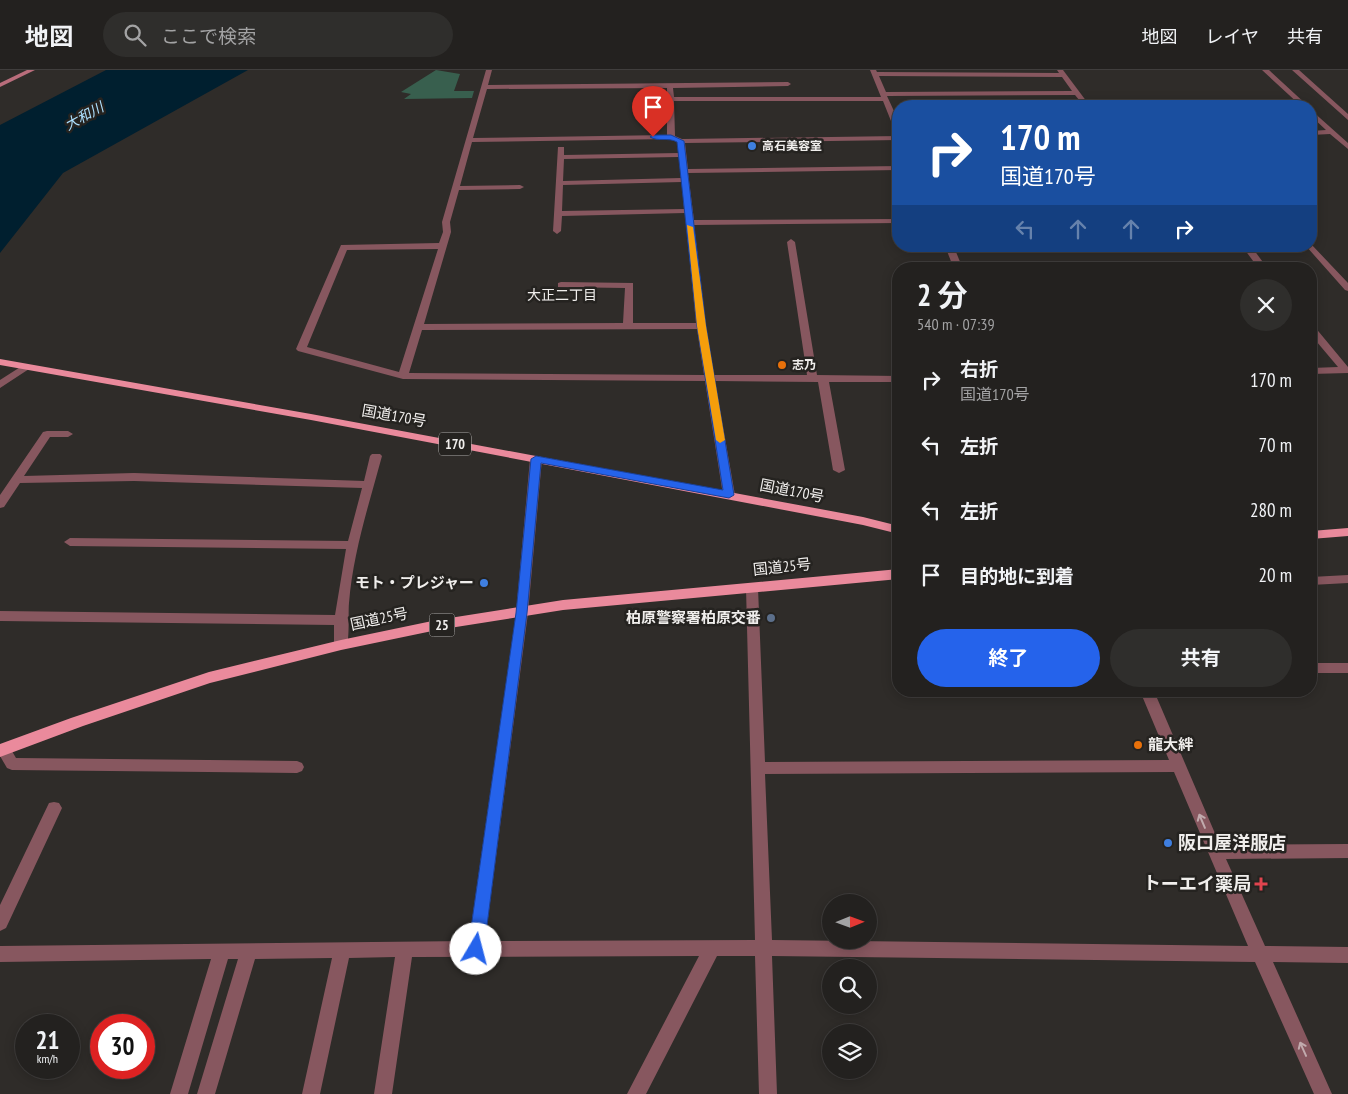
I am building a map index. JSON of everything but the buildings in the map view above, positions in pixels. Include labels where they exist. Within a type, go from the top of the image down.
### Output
[{"type":"highway","name":"国道170号","points":[[5,363],[536,459],[863,521],[892,528]]},
{"type":"highway","points":[[1317,535],[1348,532]]},
{"type":"highway","name":"国道25号","points":[[2,751],[77,722],[209,678],[341,645],[437,625],[563,605],[892,575]]},
{"type":"main road","points":[[0,85],[32,70]]},
{"type":"street","points":[[403,376],[448,232],[446,222],[489,70]]},
{"type":"street","points":[[1265,70],[1298,100]]},
{"type":"street","points":[[1295,70],[1348,118]]},
{"type":"street","points":[[892,114],[874,72],[1062,73],[1082,100]]},
{"type":"street","points":[[484,87],[788,84]]},
{"type":"street","points":[[670,86],[671,137]]},
{"type":"street","points":[[670,99],[1078,94]]},
{"type":"street","points":[[1317,118],[1348,147]]},
{"type":"street","points":[[1317,133],[1348,135]]},
{"type":"street","points":[[468,140],[671,137],[681,141],[892,138]]},
{"type":"street","points":[[556,231],[562,139]]},
{"type":"street","points":[[681,141],[687,211],[702,326],[729,495]]},
{"type":"street","points":[[561,157],[682,155]]},
{"type":"street","points":[[560,183],[892,168]]},
{"type":"street","points":[[455,188],[520,187]]},
{"type":"street","points":[[557,214],[687,211]]},
{"type":"street","points":[[689,223],[892,221]]},
{"type":"street","points":[[791,242],[818,379],[839,470]]},
{"type":"street","points":[[443,246],[344,247],[300,349],[403,376],[892,379]]},
{"type":"street","points":[[1251,252],[1259,262]]},
{"type":"street","points":[[1315,252],[1348,288]]},
{"type":"street","points":[[561,285],[630,285],[628,326]]},
{"type":"street","points":[[417,327],[702,326]]},
{"type":"street","points":[[1317,335],[1347,371]]},
{"type":"street","points":[[0,385],[25,367]]},
{"type":"street","points":[[1317,371],[1347,371]]},
{"type":"street","points":[[0,504],[47,434],[68,434]]},
{"type":"street","points":[[341,645],[340,620],[353,544],[376,456]]},
{"type":"street","points":[[476,949],[522,613],[536,459]]},
{"type":"street","points":[[16,480],[134,477],[369,485]]},
{"type":"street","points":[[70,542],[353,544]]},
{"type":"street","points":[[1317,581],[1348,580]]},
{"type":"street","points":[[752,588],[768,1094]]},
{"type":"street","points":[[0,616],[340,620]]},
{"type":"street","points":[[1317,668],[1348,668]]},
{"type":"street","points":[[1149,697],[1215,852],[1323,1094]]},
{"type":"street","points":[[2,751],[12,764],[296,767]]},
{"type":"street","points":[[758,768],[1178,766]]},
{"type":"street","points":[[0,923],[54,808]]},
{"type":"street","points":[[1215,852],[1348,851]]},
{"type":"street","points":[[0,954],[763,948],[1261,956],[1348,955]]},
{"type":"street","points":[[636,1094],[712,949]]},
{"type":"street","points":[[311,1094],[342,950]]},
{"type":"street","points":[[383,1094],[405,950]]},
{"type":"street","points":[[206,1094],[249,951]]},
{"type":"street","points":[[179,1094],[222,952]]},
{"type":"green space","points":[[436,70],[460,74],[454,91],[474,91],[472,98],[404,99],[411,94],[401,92]]},
{"type":"water","name":"大和川","points":[[106,70],[248,70],[63,173],[0,253],[0,125]]},
{"type":"slow traffic","points":[[689,227],[720,440]]},
{"type":"place","name":"高石美容室","points":[[752,146]]},
{"type":"place","name":"志乃","points":[[782,365]]},
{"type":"place","name":"モト・プレジャー","points":[[484,583]]},
{"type":"place","name":"柏原警察署柏原交番","points":[[771,618]]},
{"type":"place","name":"龍大絆","points":[[1138,745]]},
{"type":"place","name":"阪口屋洋服店","points":[[1168,843]]},
{"type":"place","name":"トーエイ薬局","points":[[1261,884]]},
{"type":"district","name":"大正二丁目","points":[[562,295]]},
{"type":"route","points":[[476,949],[522,613],[536,459],[729,495],[702,326],[687,211],[681,141],[671,137],[653,137]]}]
